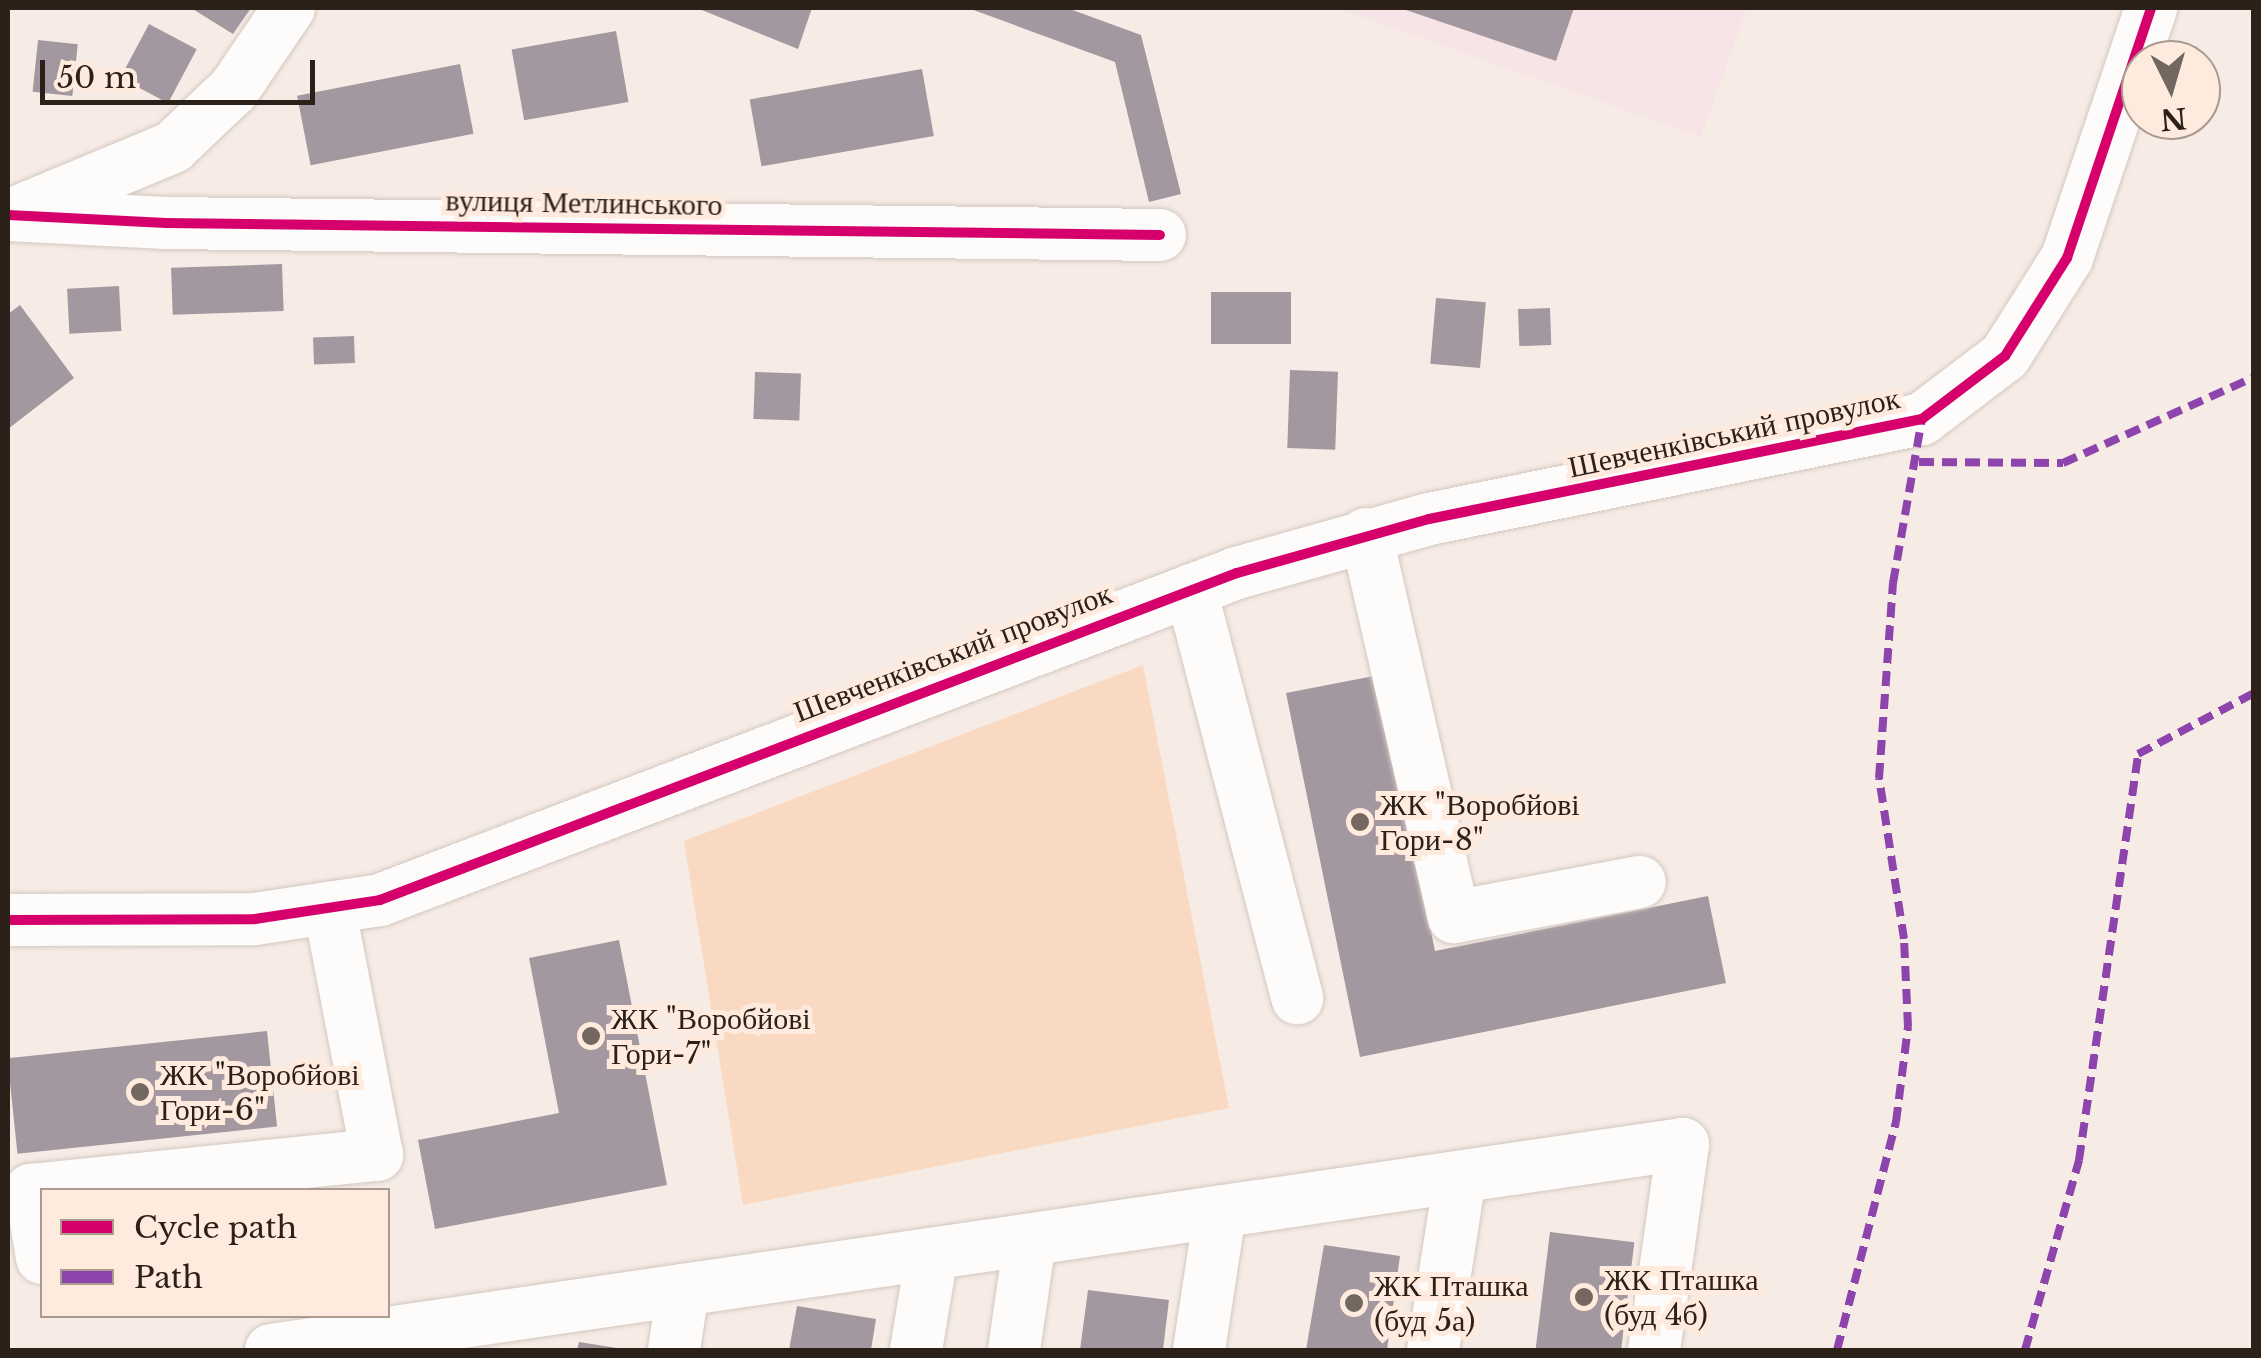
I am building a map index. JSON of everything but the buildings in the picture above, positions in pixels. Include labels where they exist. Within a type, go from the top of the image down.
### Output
[{"type":"street","points":[[8,216],[173,147],[234,90],[289,8]]},
{"type":"street","name":"Шевченківський провулок","points":[[8,920],[254,920],[330,911],[380,900],[1191,590],[1366,534],[1922,419],[2005,356],[2068,258],[2152,8]]},
{"type":"street","name":"вулиця Метлинського","points":[[8,216],[166,223],[1160,235]]},
{"type":"street","points":[[1366,534],[1454,917],[1640,882]]},
{"type":"street","points":[[1191,590],[1297,998]]},
{"type":"street","points":[[51,1188],[376,1155],[330,911]]},
{"type":"street","points":[[271,1350],[384,1342],[683,1290],[1683,1144],[1654,1350]]},
{"type":"street","points":[[1433,1350],[1460,1177]]},
{"type":"street","points":[[40,1189],[31,1190],[40,1246]]},
{"type":"street","points":[[1199,1350],[1220,1212]]},
{"type":"street","points":[[1014,1350],[1030,1240]]},
{"type":"street","points":[[916,1350],[932,1254]]},
{"type":"street","points":[[674,1350],[683,1290]]},
{"type":"shaded area","points":[[1336,8],[1747,8],[1701,137]]},
{"type":"shaded area","points":[[1143,665],[1229,1108],[743,1205],[684,841]]},
{"type":"marked path","points":[[1919,462],[2063,463],[2254,377]]},
{"type":"marked path","points":[[1837,1350],[1896,1122],[1908,1027],[1904,939],[1879,778],[1893,583],[1922,419]]},
{"type":"marked path","points":[[2025,1350],[2079,1160],[2138,754],[2254,693]]},
{"type":"cycle path","points":[[8,920],[255,919],[380,900],[1237,573],[1429,519],[1922,419],[2005,356],[2067,258],[2151,8]]},
{"type":"cycle path","points":[[8,215],[166,223],[1160,235]]},
{"type":"place","name":"ЖК \"Воробйові Гори-8\"","points":[[1360,822]]},
{"type":"place","name":"ЖК \"Воробйові Гори-7\"","points":[[591,1036]]},
{"type":"place","name":"ЖК \"Воробйові Гори-6\"","points":[[140,1092]]},
{"type":"place","name":"ЖК Пташка (буд 4б)","points":[[1584,1297]]},
{"type":"place","name":"ЖК Пташка (буд 5а)","points":[[1354,1303]]}]
